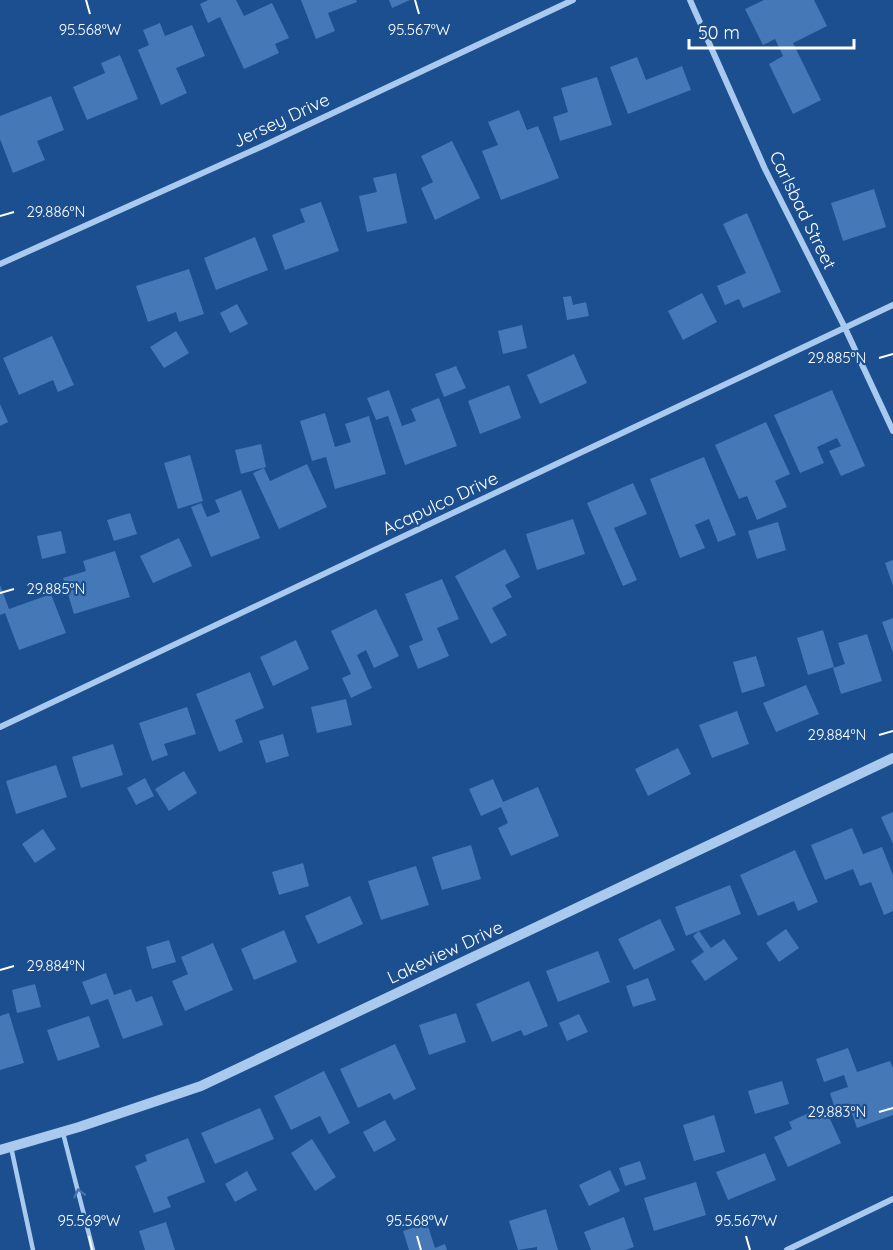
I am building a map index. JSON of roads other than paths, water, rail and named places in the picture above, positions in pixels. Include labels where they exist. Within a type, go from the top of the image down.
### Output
[{"type":"street","name":"Jersey Drive","points":[[0,264],[265,145],[573,0]]},
{"type":"street","name":"Carlsbad Street","points":[[690,0],[765,169],[845,328],[893,431]]},
{"type":"street","name":"Acapulco Drive","points":[[0,727],[893,305]]},
{"type":"street","name":"Lakeview Drive","points":[[5,1148],[63,1132],[201,1086],[893,758]]},
{"type":"street","points":[[787,1250],[893,1199]]},
{"type":"lane","points":[[63,1132],[93,1250]]},
{"type":"lane","points":[[5,1148],[33,1250]]}]
